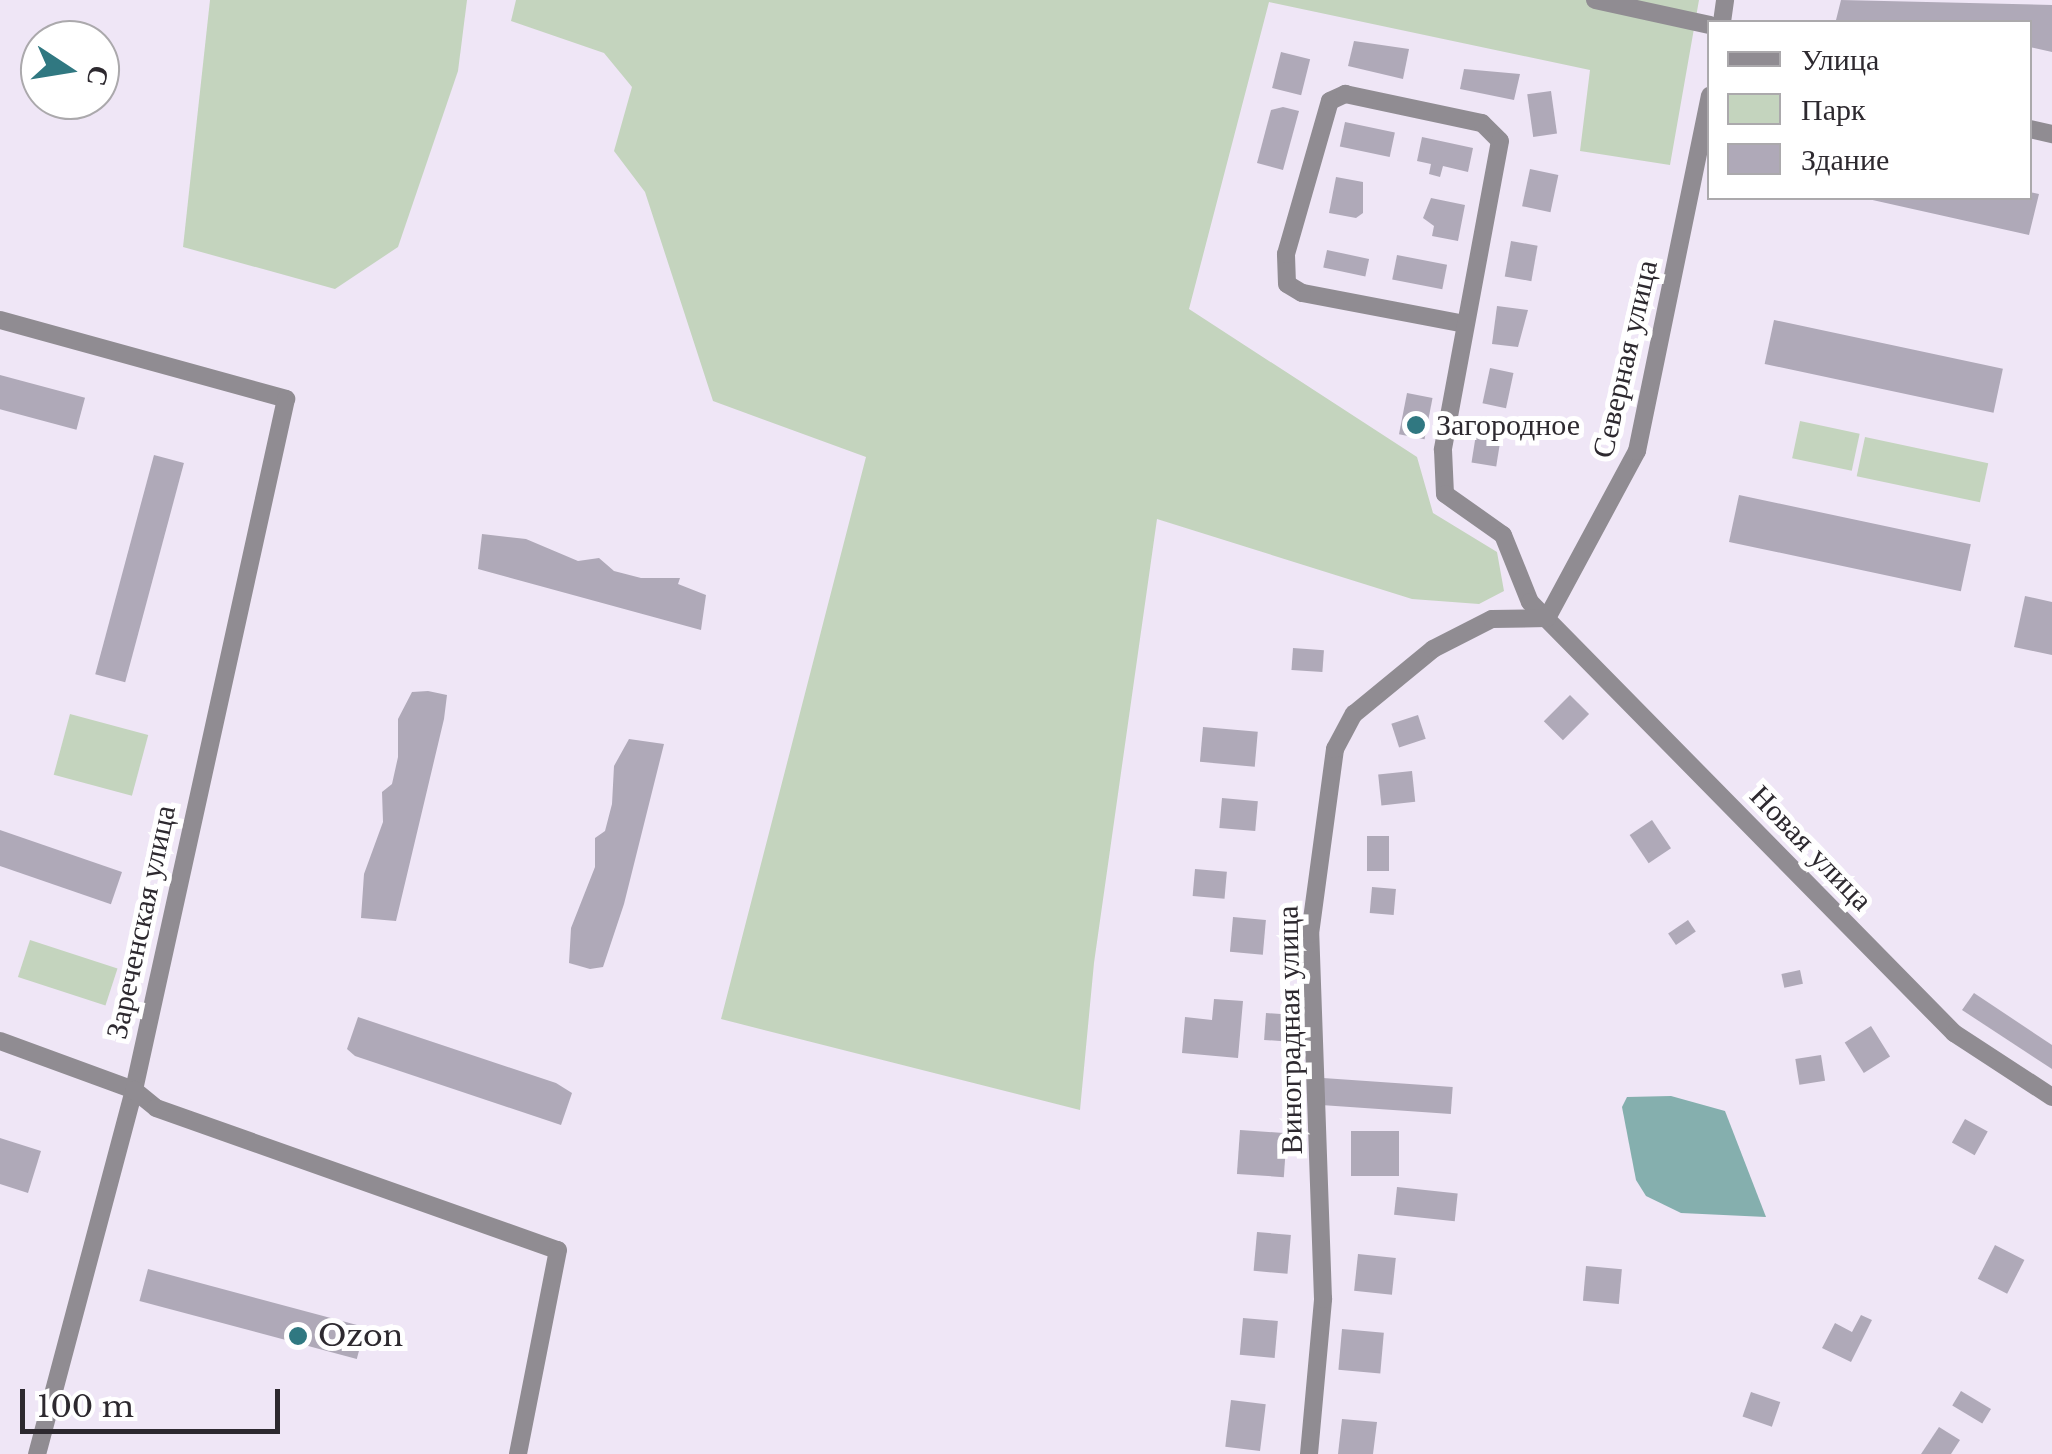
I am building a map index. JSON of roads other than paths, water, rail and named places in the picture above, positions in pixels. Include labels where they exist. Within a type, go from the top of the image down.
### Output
[{"type":"street","points":[[1596,0],[1707,24]]},
{"type":"street","points":[[1345,94],[1494,128],[1500,141],[1464,324],[1302,294],[1286,284],[1286,254],[1330,101],[1345,94]]},
{"type":"street","name":"Северная улица","points":[[1547,618],[1638,451],[1707,110]]},
{"type":"street","name":"Зареченская улица","points":[[0,320],[286,398],[134,1090],[37,1454]]},
{"type":"street","name":"Новая улица","points":[[1464,324],[1440,483],[1456,505],[1503,534],[1530,602],[1954,1033],[2052,1097]]},
{"type":"street","name":"Виноградная улица","points":[[1309,1454],[1324,1300],[1310,934],[1335,748],[1354,714],[1434,649],[1492,619],[1547,618]]},
{"type":"street","points":[[0,1041],[134,1090],[156,1108],[558,1250],[518,1454]]},
{"type":"place","name":"Загородное","points":[[1416,425]]},
{"type":"place","name":"Ozon","points":[[298,1336]]}]
